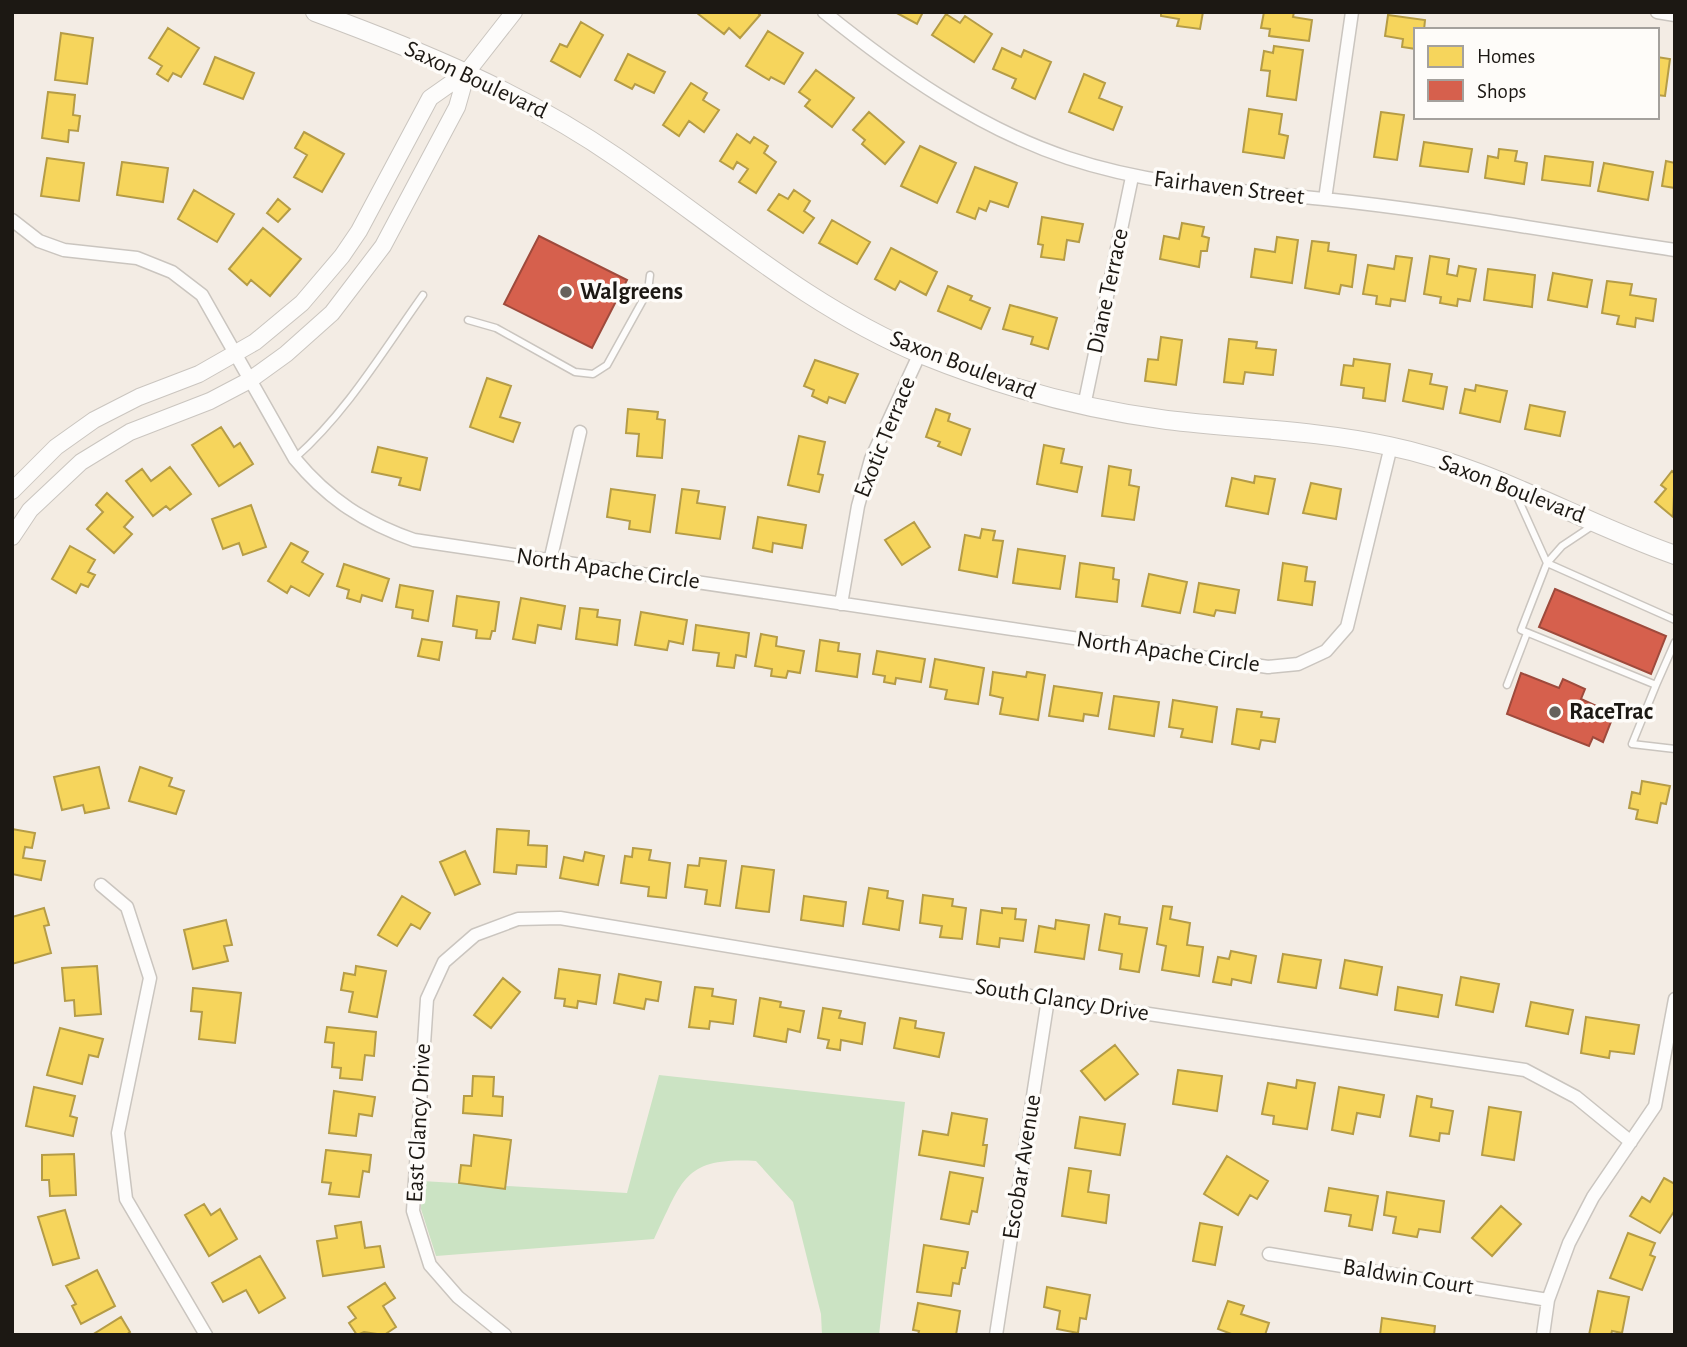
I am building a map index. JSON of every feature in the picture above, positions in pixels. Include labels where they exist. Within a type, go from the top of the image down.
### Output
[{"type":"main road","name":"Saxon Boulevard","points":[[315,12],[430,55],[552,115],[615,156],[789,281],[826,305],[920,354],[1016,389],[1084,406],[1167,420],[1317,435],[1391,446],[1512,484],[1675,555]]},
{"type":"street","points":[[12,491],[56,447],[94,420],[139,397],[200,374],[279,323],[323,281],[359,230],[430,98],[467,72],[514,12]]},
{"type":"street","name":"Fairhaven Street","points":[[824,12],[902,74],[988,123],[1066,158],[1132,177],[1210,190],[1325,199],[1675,250]]},
{"type":"street","points":[[1325,199],[1352,12]]},
{"type":"street","points":[[1657,12],[1675,15]]},
{"type":"street","points":[[12,537],[30,510],[49,490],[103,447],[143,425],[210,401],[250,380],[286,354],[332,313],[383,246],[457,107],[467,72]]},
{"type":"street","name":"Diane Terrace","points":[[1084,406],[1132,177]]},
{"type":"street","name":"North Apache Circle","points":[[17,224],[39,241],[64,250],[137,258],[172,272],[202,295],[295,459],[314,482],[348,510],[382,529],[414,540],[1268,667],[1298,664],[1326,651],[1348,627],[1391,446]]},
{"type":"street","name":"Exotic Terrace","points":[[841,604],[858,506],[871,459],[920,354]]},
{"type":"street","points":[[550,561],[580,432]]},
{"type":"street","points":[[100,885],[127,907],[150,978],[118,1133],[126,1199],[206,1335]]},
{"type":"street","name":"South Glancy Drive","points":[[475,935],[518,919],[560,918],[1048,999],[1525,1070],[1576,1097],[1631,1142]]},
{"type":"street","name":"East Glancy Drive","points":[[475,935],[444,962],[427,999],[413,1211],[430,1265],[458,1297],[505,1335]]},
{"type":"street","name":"Escobar Avenue","points":[[996,1335],[1048,999]]},
{"type":"street","points":[[1543,1335],[1548,1300],[1569,1243],[1592,1197],[1655,1106],[1675,999]]},
{"type":"street","name":"Baldwin Court","points":[[1269,1254],[1548,1300]]},
{"type":"lane","points":[[468,320],[496,328],[576,372],[593,374],[607,365],[648,291],[650,275]]},
{"type":"lane","points":[[295,459],[321,436],[354,394],[423,295]]},
{"type":"lane","points":[[1512,484],[1547,563],[1675,620]]},
{"type":"lane","points":[[1598,522],[1562,546],[1547,563],[1521,630],[1656,685]]},
{"type":"lane","points":[[1507,685],[1527,633]]},
{"type":"lane","points":[[1675,642],[1632,744],[1675,750]]},
{"type":"green space","points":[[659,1075],[905,1102],[879,1335],[822,1335],[821,1314],[793,1202],[756,1161],[713,1163],[688,1176],[672,1201],[654,1239],[436,1256],[421,1209],[422,1181],[627,1193]]},
{"type":"building: Homes","points":[[757,12],[760,15],[740,38],[729,28],[724,34],[697,13]]},
{"type":"building: Homes","points":[[895,12],[923,12],[917,24]]},
{"type":"building: Homes","points":[[1161,12],[1203,12],[1200,29],[1177,26],[1179,19],[1161,16]]},
{"type":"building: Homes","points":[[1264,12],[1294,12],[1293,17],[1312,20],[1309,41],[1269,36],[1270,29],[1261,28]]},
{"type":"building: Homes","points":[[946,14],[960,23],[965,16],[992,34],[974,62],[932,35]]},
{"type":"building: Homes","points":[[1388,15],[1425,20],[1424,28],[1414,28],[1414,49],[1402,47],[1403,39],[1385,36]]},
{"type":"building: Homes","points":[[581,22],[603,35],[580,77],[551,61],[560,44],[567,47]]},
{"type":"building: Homes","points":[[168,28],[199,48],[181,77],[173,73],[168,81],[157,74],[162,66],[149,58]]},
{"type":"building: Homes","points":[[768,31],[803,53],[784,84],[771,77],[769,80],[746,66]]},
{"type":"building: Homes","points":[[61,33],[93,38],[87,84],[55,80]]},
{"type":"building: Homes","points":[[1274,46],[1303,50],[1296,100],[1267,96],[1270,71],[1261,70],[1264,51],[1273,53]]},
{"type":"building: Homes","points":[[1002,48],[1021,57],[1024,50],[1051,62],[1035,99],[1012,88],[1016,79],[993,69]]},
{"type":"building: Homes","points":[[628,54],[665,72],[654,93],[635,84],[632,89],[615,80]]},
{"type":"building: Homes","points":[[215,57],[254,73],[243,99],[204,84]]},
{"type":"building: Homes","points":[[1659,57],[1670,59],[1665,96],[1659,95]]},
{"type":"building: Homes","points":[[816,70],[854,98],[832,127],[805,106],[810,100],[799,92]]},
{"type":"building: Homes","points":[[1084,74],[1105,83],[1099,98],[1122,107],[1113,130],[1069,112]]},
{"type":"building: Homes","points":[[691,83],[707,93],[703,100],[719,110],[704,132],[689,121],[679,136],[663,125]]},
{"type":"building: Homes","points":[[48,92],[75,95],[73,115],[80,116],[78,131],[69,130],[68,142],[42,138]]},
{"type":"building: Homes","points":[[1249,109],[1282,114],[1279,134],[1288,136],[1284,158],[1243,152]]},
{"type":"building: Homes","points":[[869,112],[904,142],[885,164],[862,144],[865,140],[853,130]]},
{"type":"building: Homes","points":[[1381,112],[1404,115],[1397,160],[1374,157]]},
{"type":"building: Homes","points":[[304,132],[344,154],[322,192],[294,177],[307,155],[295,148]]},
{"type":"building: Homes","points":[[737,134],[750,143],[754,137],[768,146],[764,153],[776,162],[756,193],[739,182],[748,169],[737,162],[733,169],[720,161]]},
{"type":"building: Homes","points":[[1424,142],[1472,149],[1468,172],[1420,166]]},
{"type":"building: Homes","points":[[920,146],[956,163],[937,203],[901,186]]},
{"type":"building: Homes","points":[[1499,149],[1517,151],[1515,161],[1527,163],[1524,184],[1485,178],[1488,156],[1498,158]]},
{"type":"building: Homes","points":[[1545,156],[1593,162],[1590,186],[1542,180]]},
{"type":"building: Homes","points":[[47,158],[84,163],[79,201],[41,196]]},
{"type":"building: Homes","points":[[1666,161],[1675,163],[1675,188],[1662,186]]},
{"type":"building: Homes","points":[[122,162],[168,168],[163,202],[117,195]]},
{"type":"building: Homes","points":[[1604,163],[1653,172],[1648,200],[1598,191]]},
{"type":"building: Homes","points":[[975,167],[1017,183],[1008,207],[990,201],[986,211],[979,208],[975,219],[957,212]]},
{"type":"building: Homes","points":[[194,190],[234,214],[217,242],[178,219]]},
{"type":"building: Homes","points":[[794,190],[810,201],[804,211],[814,218],[803,233],[768,210],[779,194],[788,199]]},
{"type":"building: Homes","points":[[278,199],[290,209],[278,222],[267,213]]},
{"type":"building: Homes","points":[[1042,217],[1083,224],[1079,242],[1067,240],[1064,260],[1041,257],[1043,245],[1038,244]]},
{"type":"building: Homes","points":[[832,220],[870,242],[857,264],[819,243]]},
{"type":"building: Homes","points":[[1182,223],[1204,227],[1202,236],[1209,238],[1207,251],[1201,251],[1199,267],[1160,259],[1164,236],[1179,239]]},
{"type":"building: Homes","points":[[263,228],[301,259],[270,296],[251,280],[247,285],[229,269]]},
{"type":"building: Homes","points":[[1277,237],[1298,240],[1292,283],[1251,277],[1255,249],[1275,252]]},
{"type":"building: Homes","points":[[1312,241],[1329,243],[1328,251],[1356,255],[1352,287],[1341,285],[1339,294],[1305,288]]},
{"type":"building: Homes","points":[[891,248],[937,272],[926,295],[900,281],[895,290],[875,279]]},
{"type":"building: Homes","points":[[1396,256],[1412,258],[1405,301],[1391,299],[1390,306],[1376,304],[1377,296],[1363,294],[1368,265],[1394,269]]},
{"type":"building: Homes","points":[[1430,256],[1449,259],[1447,274],[1457,276],[1459,266],[1476,269],[1470,301],[1458,299],[1457,306],[1440,303],[1441,297],[1424,294]]},
{"type":"building: Homes","points":[[1488,269],[1535,275],[1532,307],[1484,300]]},
{"type":"building: Homes","points":[[1553,273],[1592,280],[1587,307],[1548,300]]},
{"type":"building: Homes","points":[[1607,281],[1632,284],[1630,295],[1656,299],[1653,321],[1636,318],[1635,327],[1617,324],[1619,316],[1602,313]]},
{"type":"building: Homes","points":[[948,286],[972,296],[970,300],[990,308],[981,329],[938,311]]},
{"type":"building: Homes","points":[[1010,305],[1057,318],[1048,349],[1031,344],[1033,337],[1003,329]]},
{"type":"building: Homes","points":[[1161,337],[1182,340],[1176,385],[1145,381],[1148,359],[1158,360]]},
{"type":"building: Homes","points":[[1229,339],[1257,342],[1256,348],[1276,350],[1273,375],[1245,372],[1243,384],[1224,382]]},
{"type":"building: Homes","points":[[1354,359],[1390,364],[1385,401],[1363,398],[1364,388],[1341,385],[1344,365],[1353,366]]},
{"type":"building: Homes","points":[[815,360],[858,374],[845,403],[829,397],[827,403],[812,396],[814,390],[804,386]]},
{"type":"building: Homes","points":[[1409,370],[1432,374],[1430,384],[1447,387],[1443,409],[1403,401]]},
{"type":"building: Homes","points":[[487,378],[511,386],[500,417],[520,423],[513,442],[470,427]]},
{"type":"building: Homes","points":[[1476,385],[1507,391],[1500,422],[1460,413],[1465,389],[1475,391]]},
{"type":"building: Homes","points":[[1530,405],[1565,412],[1560,436],[1525,429]]},
{"type":"building: Homes","points":[[628,409],[658,412],[657,419],[665,420],[662,458],[637,456],[639,434],[626,433]]},
{"type":"building: Homes","points":[[936,409],[950,414],[948,421],[970,429],[961,455],[938,446],[940,442],[926,437]]},
{"type":"building: Homes","points":[[221,427],[234,447],[240,443],[253,464],[219,486],[192,445]]},
{"type":"building: Homes","points":[[799,436],[825,442],[818,474],[823,475],[819,492],[788,485]]},
{"type":"building: Homes","points":[[1044,445],[1064,449],[1061,463],[1082,467],[1077,492],[1037,484]]},
{"type":"building: Homes","points":[[378,447],[427,458],[420,490],[399,485],[401,478],[372,472]]},
{"type":"building: Homes","points":[[1109,466],[1131,470],[1129,485],[1139,487],[1134,520],[1102,516]]},
{"type":"building: Homes","points":[[170,467],[191,494],[170,510],[166,506],[153,516],[126,481],[142,469],[151,481]]},
{"type":"building: Homes","points":[[1672,471],[1675,474],[1673,517],[1655,502],[1666,489],[1661,485]]},
{"type":"building: Homes","points":[[1255,476],[1275,479],[1268,514],[1226,506],[1232,478],[1254,483]]},
{"type":"building: Homes","points":[[1311,483],[1341,489],[1336,519],[1303,513]]},
{"type":"building: Homes","points":[[611,489],[655,495],[650,532],[629,529],[630,521],[607,517]]},
{"type":"building: Homes","points":[[682,489],[699,491],[697,503],[725,507],[720,539],[676,533]]},
{"type":"building: Homes","points":[[107,493],[133,517],[124,527],[132,534],[114,553],[87,529],[103,512],[96,505]]},
{"type":"building: Homes","points":[[251,505],[266,547],[243,555],[239,543],[223,549],[212,519]]},
{"type":"building: Homes","points":[[758,517],[806,525],[802,548],[773,543],[772,552],[753,548]]},
{"type":"building: Homes","points":[[914,522],[930,547],[902,565],[885,540]]},
{"type":"building: Homes","points":[[982,529],[995,531],[993,540],[1003,541],[997,577],[959,570],[965,535],[980,538]]},
{"type":"building: Homes","points":[[291,543],[308,552],[302,562],[323,574],[309,596],[291,586],[287,593],[268,581]]},
{"type":"building: Homes","points":[[70,546],[95,560],[88,572],[95,575],[88,587],[81,584],[76,593],[52,579]]},
{"type":"building: Homes","points":[[1018,549],[1065,556],[1060,589],[1013,583]]},
{"type":"building: Homes","points":[[1080,563],[1114,568],[1113,579],[1119,580],[1117,602],[1076,597]]},
{"type":"building: Homes","points":[[1283,563],[1307,567],[1305,581],[1315,582],[1312,605],[1278,600]]},
{"type":"building: Homes","points":[[344,564],[389,579],[382,601],[362,595],[360,602],[347,598],[349,590],[337,586]]},
{"type":"building: Homes","points":[[1149,574],[1187,582],[1180,613],[1142,606]]},
{"type":"building: Homes","points":[[1199,583],[1239,590],[1235,613],[1216,610],[1214,616],[1194,612]]},
{"type":"building: Homes","points":[[400,585],[433,591],[428,621],[412,618],[413,610],[396,607]]},
{"type":"building: Homes","points":[[457,596],[499,602],[495,631],[492,631],[490,639],[476,638],[477,630],[453,626]]},
{"type":"building: Homes","points":[[521,598],[565,606],[561,629],[538,625],[535,643],[513,639]]},
{"type":"building: Homes","points":[[580,608],[598,610],[597,617],[620,620],[617,645],[576,639]]},
{"type":"building: Homes","points":[[641,612],[687,620],[683,644],[669,641],[667,650],[635,645]]},
{"type":"building: Homes","points":[[696,625],[749,633],[746,657],[736,655],[734,668],[717,666],[719,653],[693,650]]},
{"type":"building: Homes","points":[[761,634],[777,637],[776,646],[804,651],[800,673],[788,671],[786,678],[771,676],[772,669],[755,666]]},
{"type":"building: Homes","points":[[422,639],[442,642],[439,660],[418,656]]},
{"type":"building: Homes","points":[[820,640],[839,643],[838,651],[860,654],[857,677],[816,671]]},
{"type":"building: Homes","points":[[877,651],[925,659],[921,682],[896,678],[895,684],[884,682],[885,676],[873,674]]},
{"type":"building: Homes","points":[[935,659],[984,668],[978,704],[945,699],[947,690],[930,687]]},
{"type":"building: Homes","points":[[993,672],[1026,677],[1027,672],[1045,675],[1038,720],[1000,714],[1003,698],[990,695]]},
{"type":"building: Homes","points":[[1054,686],[1102,693],[1098,716],[1084,714],[1083,721],[1049,716]]},
{"type":"building: Homes","points":[[1114,696],[1159,702],[1154,736],[1109,729]]},
{"type":"building: Homes","points":[[1173,700],[1217,707],[1212,742],[1181,737],[1183,729],[1169,727]]},
{"type":"building: Homes","points":[[1237,709],[1262,712],[1261,717],[1279,719],[1275,742],[1261,740],[1259,749],[1232,744]]},
{"type":"building: Homes","points":[[99,767],[109,808],[85,813],[83,805],[62,810],[54,777]]},
{"type":"building: Homes","points":[[140,767],[172,778],[169,786],[184,791],[176,814],[129,801]]},
{"type":"building: Homes","points":[[1642,781],[1670,786],[1666,804],[1661,803],[1657,823],[1636,819],[1638,810],[1629,808],[1632,792],[1640,794]]},
{"type":"building: Homes","points":[[12,829],[35,833],[32,848],[25,847],[23,858],[45,861],[41,880],[12,874]]},
{"type":"building: Homes","points":[[497,829],[529,831],[528,845],[547,846],[546,867],[517,865],[516,874],[494,872]]},
{"type":"building: Homes","points":[[633,848],[651,850],[649,860],[670,863],[666,898],[648,896],[649,887],[621,883],[625,856],[632,857]]},
{"type":"building: Homes","points":[[465,851],[480,884],[455,895],[440,862]]},
{"type":"building: Homes","points":[[585,852],[604,856],[598,885],[560,878],[564,857],[583,861]]},
{"type":"building: Homes","points":[[700,858],[726,861],[720,906],[705,904],[707,890],[685,887],[688,865],[699,866]]},
{"type":"building: Homes","points":[[742,866],[774,870],[769,912],[736,908]]},
{"type":"building: Homes","points":[[869,888],[888,891],[887,898],[903,901],[899,930],[863,924]]},
{"type":"building: Homes","points":[[923,895],[953,899],[952,906],[966,908],[962,939],[940,937],[942,926],[920,923]]},
{"type":"building: Homes","points":[[402,896],[430,913],[420,929],[411,924],[397,946],[378,935]]},
{"type":"building: Homes","points":[[804,896],[846,902],[843,926],[801,920]]},
{"type":"building: Homes","points":[[1163,906],[1172,907],[1170,919],[1190,923],[1187,945],[1203,947],[1199,976],[1162,970],[1166,946],[1157,944]]},
{"type":"building: Homes","points":[[44,908],[49,925],[44,926],[51,953],[12,964],[12,917]]},
{"type":"building: Homes","points":[[1002,908],[1016,909],[1015,919],[1026,920],[1023,941],[1000,938],[999,947],[977,944],[981,910],[1002,913]]},
{"type":"building: Homes","points":[[1105,914],[1120,917],[1119,924],[1147,928],[1139,972],[1120,969],[1122,954],[1099,950]]},
{"type":"building: Homes","points":[[226,920],[232,945],[224,946],[228,961],[193,969],[184,930]]},
{"type":"building: Homes","points":[[1056,920],[1089,925],[1084,959],[1035,952],[1039,926],[1055,929]]},
{"type":"building: Homes","points":[[1231,951],[1256,956],[1251,983],[1232,979],[1231,985],[1213,982],[1218,957],[1229,959]]},
{"type":"building: Homes","points":[[1283,954],[1321,960],[1316,988],[1278,982]]},
{"type":"building: Homes","points":[[1345,960],[1382,967],[1377,995],[1340,988]]},
{"type":"building: Homes","points":[[97,966],[101,1014],[75,1016],[74,1000],[65,1001],[62,968]]},
{"type":"building: Homes","points":[[356,966],[386,971],[377,1017],[349,1012],[353,992],[341,990],[344,973],[355,975]]},
{"type":"building: Homes","points":[[559,969],[600,975],[596,1004],[578,1001],[577,1008],[564,1006],[565,999],[555,998]]},
{"type":"building: Homes","points":[[619,974],[661,982],[658,1001],[646,999],[644,1009],[614,1003]]},
{"type":"building: Homes","points":[[1461,977],[1499,984],[1493,1012],[1456,1005]]},
{"type":"building: Homes","points":[[503,978],[520,992],[491,1028],[474,1015]]},
{"type":"building: Homes","points":[[695,987],[713,989],[712,996],[736,1000],[733,1024],[710,1021],[709,1029],[689,1027]]},
{"type":"building: Homes","points":[[1398,987],[1442,995],[1438,1017],[1395,1010]]},
{"type":"building: Homes","points":[[193,988],[241,993],[235,1043],[199,1039],[202,1012],[191,1011]]},
{"type":"building: Homes","points":[[760,998],[781,1002],[780,1007],[804,1011],[800,1032],[788,1029],[786,1042],[754,1036]]},
{"type":"building: Homes","points":[[1531,1002],[1573,1010],[1568,1034],[1526,1026]]},
{"type":"building: Homes","points":[[823,1008],[841,1011],[839,1018],[865,1023],[862,1044],[841,1040],[840,1050],[827,1048],[829,1040],[818,1038]]},
{"type":"building: Homes","points":[[1586,1017],[1639,1025],[1634,1054],[1610,1051],[1609,1058],[1581,1053]]},
{"type":"building: Homes","points":[[900,1018],[916,1021],[915,1028],[944,1033],[939,1057],[894,1048]]},
{"type":"building: Homes","points":[[327,1027],[376,1032],[374,1056],[365,1055],[362,1080],[340,1078],[341,1068],[332,1067],[334,1043],[325,1042]]},
{"type":"building: Homes","points":[[60,1028],[103,1039],[98,1057],[89,1055],[82,1084],[47,1075]]},
{"type":"building: Homes","points":[[1115,1045],[1138,1074],[1105,1100],[1081,1071]]},
{"type":"building: Homes","points":[[1178,1070],[1222,1076],[1217,1111],[1173,1104]]},
{"type":"building: Homes","points":[[473,1076],[494,1077],[493,1096],[503,1097],[502,1116],[463,1113],[464,1096],[472,1096]]},
{"type":"building: Homes","points":[[1297,1080],[1315,1083],[1307,1129],[1273,1124],[1274,1116],[1262,1114],[1268,1083],[1296,1088]]},
{"type":"building: Homes","points":[[34,1087],[75,1096],[70,1116],[77,1118],[73,1136],[26,1126]]},
{"type":"building: Homes","points":[[1339,1087],[1384,1095],[1380,1117],[1357,1113],[1353,1134],[1332,1130]]},
{"type":"building: Homes","points":[[334,1091],[375,1097],[372,1116],[359,1114],[356,1136],[329,1133]]},
{"type":"building: Homes","points":[[1417,1096],[1432,1099],[1431,1107],[1453,1111],[1449,1134],[1440,1133],[1439,1141],[1410,1136]]},
{"type":"building: Homes","points":[[1489,1107],[1521,1112],[1514,1160],[1482,1155]]},
{"type":"building: Homes","points":[[952,1113],[987,1119],[983,1145],[987,1145],[984,1166],[919,1155],[923,1131],[948,1135]]},
{"type":"building: Homes","points":[[1080,1117],[1125,1124],[1120,1155],[1075,1148]]},
{"type":"building: Homes","points":[[474,1135],[511,1140],[505,1189],[459,1183],[461,1165],[471,1166]]},
{"type":"building: Homes","points":[[326,1150],[371,1155],[369,1172],[363,1171],[359,1197],[329,1194],[331,1183],[322,1182]]},
{"type":"building: Homes","points":[[74,1154],[76,1195],[50,1196],[49,1180],[42,1180],[42,1155]]},
{"type":"building: Homes","points":[[1227,1156],[1268,1181],[1257,1199],[1250,1195],[1238,1215],[1204,1194]]},
{"type":"building: Homes","points":[[1069,1168],[1091,1171],[1088,1192],[1109,1195],[1106,1223],[1062,1216]]},
{"type":"building: Homes","points":[[950,1172],[983,1178],[977,1212],[972,1211],[969,1224],[941,1219]]},
{"type":"building: Homes","points":[[1664,1178],[1675,1184],[1675,1210],[1660,1233],[1630,1216],[1642,1197],[1650,1202]]},
{"type":"building: Homes","points":[[1329,1188],[1378,1196],[1372,1230],[1349,1226],[1351,1215],[1325,1211]]},
{"type":"building: Homes","points":[[1387,1192],[1444,1201],[1440,1232],[1419,1229],[1417,1237],[1393,1233],[1396,1217],[1384,1215]]},
{"type":"building: Homes","points":[[204,1204],[211,1215],[220,1209],[237,1239],[209,1256],[185,1215]]},
{"type":"building: Homes","points":[[1501,1206],[1521,1224],[1492,1256],[1472,1238]]},
{"type":"building: Homes","points":[[65,1210],[79,1258],[53,1265],[38,1217]]},
{"type":"building: Homes","points":[[361,1222],[365,1248],[380,1246],[384,1267],[323,1276],[317,1241],[337,1238],[335,1226]]},
{"type":"building: Homes","points":[[1200,1223],[1222,1227],[1215,1265],[1193,1261]]},
{"type":"building: Homes","points":[[1628,1233],[1655,1243],[1650,1255],[1655,1257],[1642,1290],[1610,1278]]},
{"type":"building: Homes","points":[[924,1245],[968,1252],[959,1284],[953,1283],[951,1296],[917,1292]]},
{"type":"building: Homes","points":[[260,1256],[285,1298],[259,1313],[246,1290],[223,1302],[212,1283]]},
{"type":"building: Homes","points":[[97,1270],[115,1306],[81,1324],[72,1306],[76,1304],[66,1286]]},
{"type":"building: Homes","points":[[385,1283],[395,1298],[383,1306],[396,1327],[384,1335],[364,1332],[357,1335],[349,1323],[356,1318],[348,1307]]},
{"type":"building: Homes","points":[[1047,1287],[1090,1295],[1086,1319],[1080,1318],[1078,1333],[1057,1329],[1060,1311],[1044,1307]]},
{"type":"building: Homes","points":[[1598,1291],[1629,1297],[1622,1333],[1612,1331],[1611,1335],[1589,1335]]},
{"type":"building: Homes","points":[[1228,1301],[1244,1306],[1241,1314],[1269,1323],[1265,1335],[1234,1335],[1218,1329]]},
{"type":"building: Homes","points":[[918,1303],[960,1311],[956,1335],[918,1335],[919,1331],[913,1330]]},
{"type":"building: Homes","points":[[121,1317],[130,1332],[126,1335],[92,1335]]},
{"type":"building: Homes","points":[[1382,1318],[1435,1326],[1434,1335],[1380,1335]]},
{"type":"building: Shops","name":"Walgreens","points":[[539,236],[627,280],[592,348],[504,304]]},
{"type":"building: Shops","name":"RaceTrac","points":[[1555,589],[1666,636],[1651,674],[1539,627]]},
{"type":"building: Shops","name":"RaceTrac","points":[[1521,673],[1559,688],[1563,679],[1585,689],[1581,699],[1603,709],[1600,715],[1612,719],[1603,742],[1593,737],[1589,746],[1507,714]]},
{"type":"place","name":"Walgreens","points":[[566,292]]},
{"type":"place","name":"RaceTrac","points":[[1555,712]]}]
